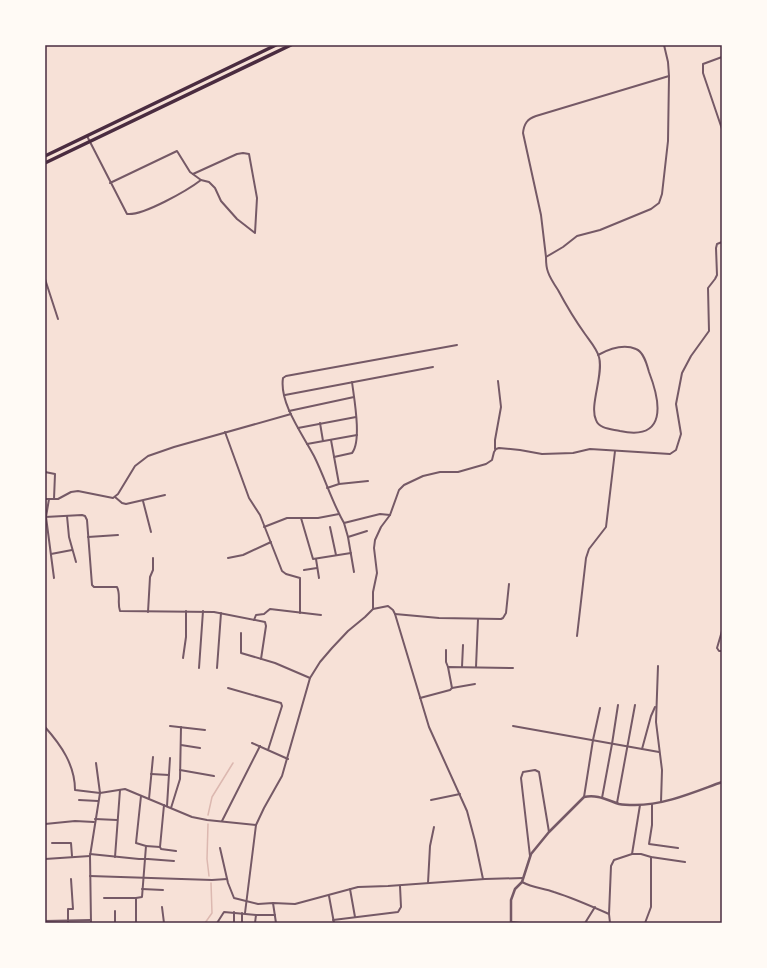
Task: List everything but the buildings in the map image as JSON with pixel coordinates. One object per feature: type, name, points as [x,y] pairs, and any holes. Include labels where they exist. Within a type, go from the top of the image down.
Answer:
[{"type":"main road","points":[[45,156],[276,45]]},
{"type":"main road","points":[[45,163],[291,45]]},
{"type":"main road","points":[[156,103],[159,108]]},
{"type":"street","points":[[546,257],[563,247],[577,236],[600,230],[651,209],[659,203],[662,194],[668,141],[669,76],[668,62],[664,45]]},
{"type":"street","points":[[722,57],[703,64],[703,73],[722,129]]},
{"type":"street","points":[[598,355],[618,348],[632,348],[642,353],[655,386],[657,399],[658,410],[653,426],[637,433],[629,433],[602,426],[596,420],[594,412],[600,369],[598,355],[568,309],[549,274],[541,215],[523,133],[524,127],[527,121],[536,116],[669,76]]},
{"type":"street","points":[[87,136],[127,214],[131,215],[186,191],[201,180]]},
{"type":"street","points":[[110,183],[176,151],[190,172],[192,174],[201,180],[209,182],[215,188],[221,201],[236,219],[255,233],[257,198],[249,154],[237,154],[192,174]]},
{"type":"street","points":[[494,451],[499,448],[516,449],[542,454],[573,453],[590,449],[670,454],[676,450],[681,434],[676,404],[682,373],[691,356],[709,331],[708,288],[716,277],[716,248],[717,244],[722,242]]},
{"type":"street","points":[[45,280],[58,319]]},
{"type":"street","points":[[354,572],[344,523],[314,457],[290,413],[285,395],[283,379],[286,376],[457,345]]},
{"type":"street","points":[[285,395],[433,367]]},
{"type":"street","points":[[373,609],[373,592],[377,573],[374,548],[375,540],[399,490],[404,485],[423,476],[440,472],[458,472],[486,464],[493,458],[501,407],[498,381]]},
{"type":"street","points":[[334,457],[353,452],[357,441],[352,382]]},
{"type":"street","points":[[115,497],[135,466],[148,456],[290,413],[354,397]]},
{"type":"street","points":[[298,428],[356,417]]},
{"type":"street","points":[[320,423],[323,441]]},
{"type":"street","points":[[225,432],[249,498],[258,512],[284,573],[300,578],[300,612]]},
{"type":"street","points":[[307,444],[357,435]]},
{"type":"street","points":[[331,440],[339,484]]},
{"type":"street","points":[[577,636],[586,558],[589,549],[606,527],[615,451]]},
{"type":"street","points":[[45,472],[55,474],[54,499]]},
{"type":"street","points":[[327,488],[339,484],[368,481]]},
{"type":"street","points":[[45,499],[61,498],[75,491],[111,498],[115,497],[122,503],[126,504],[165,496]]},
{"type":"street","points":[[49,499],[45,517],[54,578]]},
{"type":"street","points":[[143,501],[151,532]]},
{"type":"street","points":[[264,527],[285,519],[318,518],[339,514]]},
{"type":"street","points":[[344,523],[383,514],[388,515]]},
{"type":"street","points":[[67,516],[69,537],[76,562]]},
{"type":"street","points":[[45,517],[85,516],[92,585],[94,587],[117,588],[119,592],[118,607],[120,611],[203,611],[265,622],[266,624],[261,659]]},
{"type":"street","points":[[301,518],[311,556],[313,558],[316,559],[351,553]]},
{"type":"street","points":[[330,527],[336,556]]},
{"type":"street","points":[[348,537],[367,531]]},
{"type":"street","points":[[88,537],[118,535]]},
{"type":"street","points":[[228,558],[243,555],[271,542]]},
{"type":"street","points":[[51,554],[72,550]]},
{"type":"street","points":[[148,612],[150,577],[153,570],[153,558]]},
{"type":"street","points":[[316,559],[319,578]]},
{"type":"street","points":[[304,570],[317,568]]},
{"type":"street","points":[[395,614],[496,620],[503,618],[506,613],[509,584]]},
{"type":"street","points":[[245,913],[256,825],[282,776],[310,678],[320,662],[348,631],[373,609],[388,606],[395,614],[420,698],[435,740],[467,811],[483,879]]},
{"type":"street","points":[[254,620],[256,615],[264,614],[270,609],[321,615]]},
{"type":"street","points":[[199,668],[203,611]]},
{"type":"street","points":[[183,658],[186,637],[186,612]]},
{"type":"street","points":[[217,668],[221,613]]},
{"type":"street","points":[[476,667],[478,619]]},
{"type":"street","points":[[722,631],[717,648],[722,651]]},
{"type":"street","points":[[241,633],[241,653],[275,663],[310,678]]},
{"type":"street","points":[[462,667],[463,645]]},
{"type":"street","points":[[446,650],[446,659],[452,688]]},
{"type":"street","points":[[658,666],[656,730],[662,770],[661,802]]},
{"type":"street","points":[[448,667],[513,668]]},
{"type":"street","points":[[420,698],[449,691],[452,688],[475,684]]},
{"type":"street","points":[[228,688],[280,702],[282,705],[268,750]]},
{"type":"street","points":[[602,798],[618,705]]},
{"type":"street","points":[[617,803],[635,705]]},
{"type":"street","points":[[642,749],[651,716],[656,706]]},
{"type":"street","points":[[584,797],[593,740],[600,708]]},
{"type":"street","points":[[170,726],[205,730]]},
{"type":"street","points":[[513,726],[659,752]]},
{"type":"street","points":[[45,727],[58,742],[71,766],[74,790],[100,793],[125,789],[192,817],[256,825]]},
{"type":"street","points":[[172,808],[179,784],[181,727]]},
{"type":"street","points":[[252,743],[288,759]]},
{"type":"street","points":[[181,745],[200,748]]},
{"type":"street","points":[[222,821],[260,746]]},
{"type":"street","points":[[149,799],[153,757]]},
{"type":"street","points":[[160,847],[170,758]]},
{"type":"street","points":[[45,921],[91,922],[90,855],[100,793],[96,763]]},
{"type":"street","points":[[180,770],[214,776]]},
{"type":"street","points":[[530,857],[521,778],[523,772],[535,770],[540,772],[549,832]]},
{"type":"street","points":[[151,774],[169,775]]},
{"type":"street","points":[[522,923],[511,922],[511,900],[515,889],[522,882],[530,857],[549,832],[584,797],[590,796],[602,798],[617,803],[640,805],[652,804],[722,782]]},
{"type":"street","points":[[115,857],[120,790]]},
{"type":"street","points":[[430,800],[460,794]]},
{"type":"street","points":[[141,796],[136,843],[146,846],[160,847],[161,849],[176,850]]},
{"type":"street","points":[[79,800],[98,801]]},
{"type":"street","points":[[652,804],[652,825],[649,844],[678,848]]},
{"type":"street","points":[[632,854],[640,805]]},
{"type":"street","points":[[45,824],[75,821],[117,820]]},
{"type":"street","points":[[428,883],[430,846],[434,827]]},
{"type":"street","points":[[52,843],[71,843],[72,856]]},
{"type":"street","points":[[104,898],[136,898],[142,896],[146,846]]},
{"type":"street","points":[[220,848],[227,879],[234,898],[258,904],[296,904],[358,887],[523,878]]},
{"type":"street","points":[[610,923],[609,914],[612,863],[614,860],[632,854],[641,854],[650,857],[685,862]]},
{"type":"street","points":[[45,859],[90,855],[174,861]]},
{"type":"street","points":[[645,923],[651,907],[650,857]]},
{"type":"street","points":[[90,876],[212,880],[227,879]]},
{"type":"street","points":[[68,922],[68,909],[73,909],[71,879]]},
{"type":"street","points":[[522,882],[533,888],[545,889],[560,894],[609,914]]},
{"type":"street","points":[[329,896],[334,922],[398,912],[401,907],[400,885]]},
{"type":"street","points":[[142,889],[163,890]]},
{"type":"street","points":[[350,889],[355,918]]},
{"type":"street","points":[[136,898],[136,923]]},
{"type":"street","points":[[273,903],[276,923]]},
{"type":"street","points":[[162,907],[164,923]]},
{"type":"street","points":[[584,923],[595,907]]},
{"type":"street","points":[[115,911],[115,923]]},
{"type":"street","points":[[217,923],[224,912],[275,915]]},
{"type":"street","points":[[234,912],[234,923]]},
{"type":"street","points":[[242,913],[242,923]]},
{"type":"street","points":[[255,923],[256,915]]},
{"type":"waterway","points":[[208,815],[212,797],[233,763]]},
{"type":"waterway","points":[[208,824],[207,859],[209,876]]},
{"type":"waterway","points":[[205,923],[212,913],[211,883]]}]
